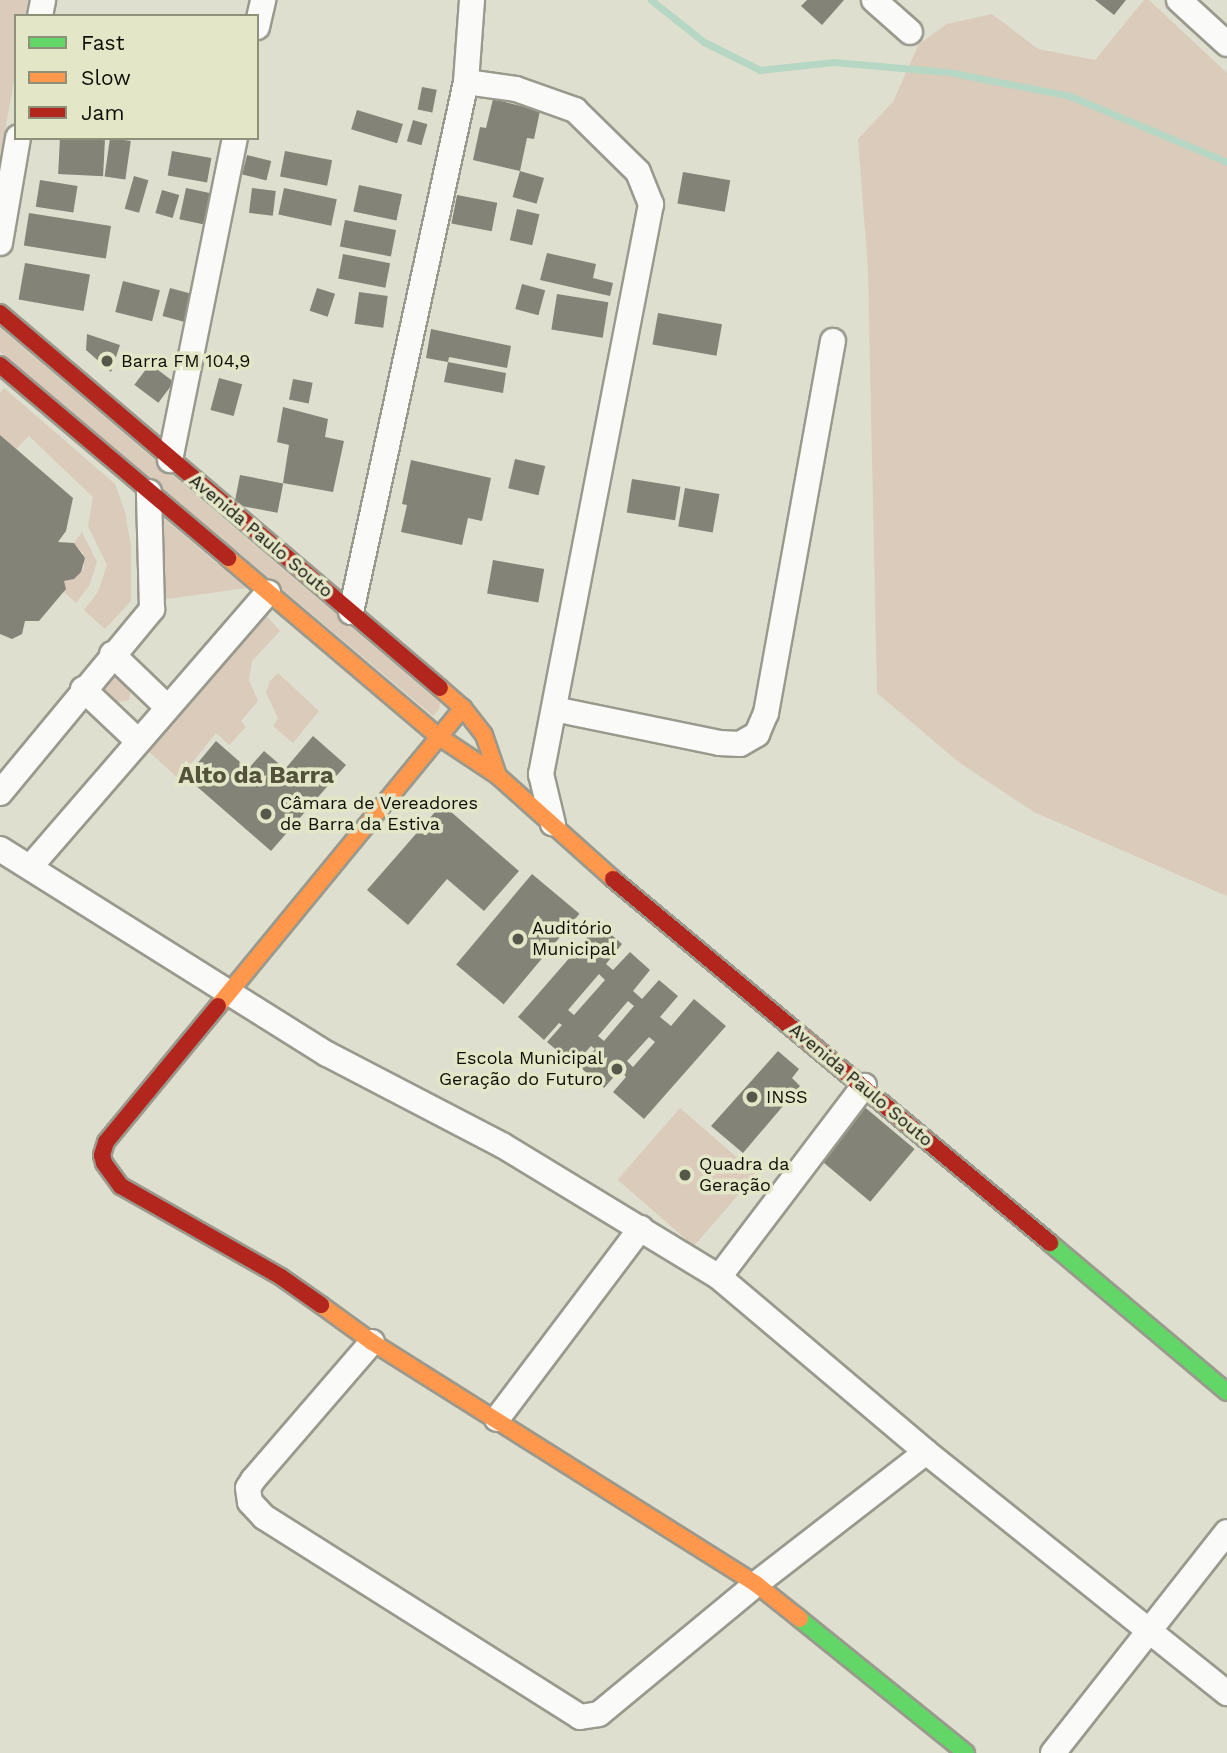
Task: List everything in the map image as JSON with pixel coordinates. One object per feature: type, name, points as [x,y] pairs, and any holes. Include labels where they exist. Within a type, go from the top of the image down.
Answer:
[{"type":"street","points":[[259,18],[263,0]]},
{"type":"street","points":[[351,612],[466,82],[472,0]]},
{"type":"street","points":[[874,0],[910,32]]},
{"type":"street","points":[[1179,0],[1227,44]]},
{"type":"street","points":[[466,82],[516,89],[575,110],[638,172],[651,204],[541,774],[553,824]]},
{"type":"street","points":[[0,243],[18,140]]},
{"type":"street","points":[[170,460],[235,140]]},
{"type":"street","name":"Avenida Paulo Souto","points":[[0,313],[463,708],[484,735],[499,776]]},
{"type":"street","points":[[554,709],[719,743],[740,744],[757,734],[766,713],[832,341]]},
{"type":"street","name":"Avenida Paulo Souto","points":[[0,365],[438,736],[499,776],[643,906],[864,1086],[1227,1392]]},
{"type":"street","points":[[0,793],[83,689],[152,609],[149,492]]},
{"type":"street","points":[[31,866],[268,592]]},
{"type":"street","points":[[113,654],[167,707]]},
{"type":"street","points":[[83,689],[138,741]]},
{"type":"street","points":[[463,708],[106,1142],[102,1155],[104,1163],[121,1186],[281,1277],[372,1342],[756,1584],[967,1753]]},
{"type":"street","points":[[0,849],[327,1054],[502,1145],[719,1277],[926,1452],[1227,1693]]},
{"type":"street","points":[[719,1277],[864,1086]]},
{"type":"street","points":[[497,1419],[641,1228]]},
{"type":"street","points":[[372,1342],[253,1480],[248,1488],[250,1502],[264,1517],[570,1713],[590,1718],[926,1452]]},
{"type":"street","points":[[1053,1753],[1227,1532]]},
{"type":"shaded area","points":[[0,0],[28,0],[25,14],[14,14],[14,81],[0,158]]},
{"type":"shaded area","points":[[1144,0],[1149,0],[1227,73],[1227,896],[1034,812],[960,763],[877,693],[868,269],[858,139],[893,102],[919,44],[947,24],[992,14],[1038,49],[1095,60]]},
{"type":"shaded area","points":[[0,328],[440,703],[439,710],[433,716],[0,352]]},
{"type":"shaded area","points":[[4,388],[115,484],[125,512],[131,546],[131,601],[105,629],[84,610],[98,592],[107,565],[88,526],[93,497],[29,436],[16,449],[0,435],[0,393]]},
{"type":"shaded area","points":[[156,512],[246,588],[160,600]]},
{"type":"shaded area","points":[[82,532],[97,562],[89,586],[76,603],[63,591],[64,581],[74,579],[84,568],[83,553],[74,543]]},
{"type":"shaded area","points":[[263,612],[280,631],[252,661],[249,680],[258,701],[241,721],[246,727],[229,745],[216,733],[179,779],[146,749]]},
{"type":"shaded area","points":[[111,671],[131,689],[129,700],[118,702],[98,686]]},
{"type":"shaded area","points":[[278,673],[319,711],[293,743],[273,726],[278,718],[266,693],[270,681]]},
{"type":"shaded area","name":"Quadra da Geração","points":[[680,1108],[756,1174],[694,1246],[618,1180]]},
{"type":"building","points":[[807,0],[844,0],[822,25],[801,6]]},
{"type":"building","points":[[1095,0],[1126,0],[1114,15]]},
{"type":"building","points":[[422,87],[437,90],[432,112],[418,110]]},
{"type":"building","points":[[493,99],[540,111],[534,139],[527,138],[520,171],[473,160],[480,127],[486,128]]},
{"type":"building","points":[[357,110],[403,124],[397,143],[351,129]]},
{"type":"building","points":[[413,120],[427,124],[421,145],[407,141]]},
{"type":"building","points":[[60,140],[105,140],[103,176],[58,174]]},
{"type":"building","points":[[110,140],[131,141],[125,180],[105,177]]},
{"type":"building","points":[[172,151],[211,158],[207,183],[168,176]]},
{"type":"building","points":[[285,151],[332,160],[327,186],[280,177]]},
{"type":"building","points":[[247,155],[271,161],[266,180],[242,174]]},
{"type":"building","points":[[520,171],[544,178],[537,204],[513,197]]},
{"type":"building","points":[[683,172],[730,180],[725,212],[677,204]]},
{"type":"building","points":[[134,176],[148,180],[139,213],[125,209]]},
{"type":"building","points":[[40,180],[78,186],[73,213],[36,207]]},
{"type":"building","points":[[359,185],[402,194],[396,221],[353,211]]},
{"type":"building","points":[[186,188],[214,194],[208,225],[179,219]]},
{"type":"building","points":[[252,188],[276,191],[273,216],[249,213]]},
{"type":"building","points":[[284,188],[337,199],[331,226],[278,214]]},
{"type":"building","points":[[162,190],[179,195],[173,218],[155,213]]},
{"type":"building","points":[[457,195],[497,203],[492,231],[451,223]]},
{"type":"building","points":[[517,209],[539,214],[532,245],[510,240]]},
{"type":"building","points":[[29,213],[111,226],[106,259],[24,246]]},
{"type":"building","points":[[345,220],[396,230],[391,256],[340,247]]},
{"type":"building","points":[[547,253],[596,264],[593,278],[613,283],[610,296],[540,280]]},
{"type":"building","points":[[343,254],[390,263],[385,288],[338,279]]},
{"type":"building","points":[[25,263],[90,274],[84,311],[19,299]]},
{"type":"building","points":[[123,281],[160,290],[152,321],[115,312]]},
{"type":"building","points":[[522,284],[545,290],[538,315],[515,309]]},
{"type":"building","points":[[170,288],[192,294],[185,322],[162,316]]},
{"type":"building","points":[[317,288],[335,294],[328,317],[310,311]]},
{"type":"building","points":[[359,292],[388,296],[383,328],[355,324]]},
{"type":"building","points":[[557,294],[608,302],[603,338],[551,330]]},
{"type":"building","points":[[658,313],[722,324],[716,356],[652,345]]},
{"type":"building","points":[[431,329],[511,346],[507,368],[449,357],[448,362],[426,358]]},
{"type":"building","name":"Barra FM 104,9","points":[[87,334],[120,345],[111,372],[86,350]]},
{"type":"building","points":[[448,362],[506,373],[503,393],[444,382]]},
{"type":"building","points":[[150,364],[174,382],[158,403],[134,385]]},
{"type":"building","points":[[219,378],[242,384],[234,416],[210,410]]},
{"type":"building","points":[[293,379],[313,383],[309,403],[289,400]]},
{"type":"building","points":[[283,407],[328,419],[325,437],[344,441],[333,492],[283,483],[289,445],[277,442]]},
{"type":"building","points":[[0,435],[73,498],[66,531],[58,542],[74,543],[85,558],[81,572],[74,579],[64,581],[66,589],[39,621],[25,621],[22,634],[12,639],[0,634]]},
{"type":"building","points":[[515,459],[545,466],[538,495],[508,488]]},
{"type":"building","points":[[411,460],[491,478],[482,521],[468,518],[462,545],[401,532],[407,505],[402,504]]},
{"type":"building","points":[[240,475],[283,483],[277,513],[234,504]]},
{"type":"building","points":[[632,479],[680,487],[675,520],[627,513]]},
{"type":"building","points":[[685,488],[719,494],[713,532],[678,526]]},
{"type":"building","points":[[493,560],[544,569],[538,603],[487,593]]},
{"type":"building","name":"Câmara de Vereadores de Barra da Estiva","points":[[313,736],[346,765],[271,851],[186,777],[216,741],[248,769],[264,751],[285,769]]},
{"type":"building","points":[[442,804],[519,871],[484,911],[447,879],[408,925],[367,890]]},
{"type":"building","name":"Auditório Municipal","points":[[532,874],[579,914],[504,1004],[456,964]]},
{"type":"building","points":[[599,924],[622,944],[606,964],[613,970],[630,952],[650,970],[633,991],[642,999],[659,980],[678,996],[660,1017],[671,1026],[694,999],[726,1026],[644,1119],[613,1092],[626,1077],[620,1070],[604,1088],[580,1067],[595,1049],[591,1046],[574,1065],[547,1042],[562,1025],[559,1023],[544,1040],[518,1017]],"holes":[[[599,974],[605,980],[574,1015],[568,1010]],[[628,1001],[634,1006],[604,1041],[598,1036]],[[649,1037],[655,1042],[633,1067],[627,1061]]]},
{"type":"building","points":[[778,1051],[799,1069],[792,1078],[800,1086],[743,1153],[711,1126]]},
{"type":"building","points":[[861,1104],[915,1149],[870,1202],[817,1157]]},
{"type":"waterway","points":[[651,0],[704,42],[760,70],[834,62],[948,72],[1070,96],[1227,162]]},
{"type":"traffic: fast","points":[[1050,1243],[1227,1392]]},
{"type":"traffic: fast","points":[[800,1619],[966,1753]]},
{"type":"traffic: slow","points":[[228,558],[438,736],[498,776],[613,879]]},
{"type":"traffic: slow","points":[[440,688],[463,708],[484,735],[498,776]]},
{"type":"traffic: slow","points":[[218,1006],[463,708]]},
{"type":"traffic: slow","points":[[321,1305],[372,1342],[756,1584],[800,1619]]},
{"type":"traffic: jam","points":[[0,313],[440,688]]},
{"type":"traffic: jam","points":[[0,365],[228,558]]},
{"type":"traffic: jam","points":[[613,879],[1050,1243]]},
{"type":"traffic: jam","points":[[218,1006],[106,1142],[102,1155],[104,1163],[121,1186],[281,1277],[321,1305]]},
{"type":"place","name":"Barra FM 104,9","points":[[107,361]]},
{"type":"place","name":"Câmara de Vereadores de Barra da Estiva","points":[[266,814]]},
{"type":"place","name":"Auditório Municipal","points":[[518,939]]},
{"type":"place","name":"Escola Municipal Geração do Futuro","points":[[617,1069]]},
{"type":"place","name":"INSS","points":[[752,1097]]},
{"type":"place","name":"Quadra da Geração","points":[[685,1175]]},
{"type":"district","name":"Alto da Barra","points":[[256,776]]}]
